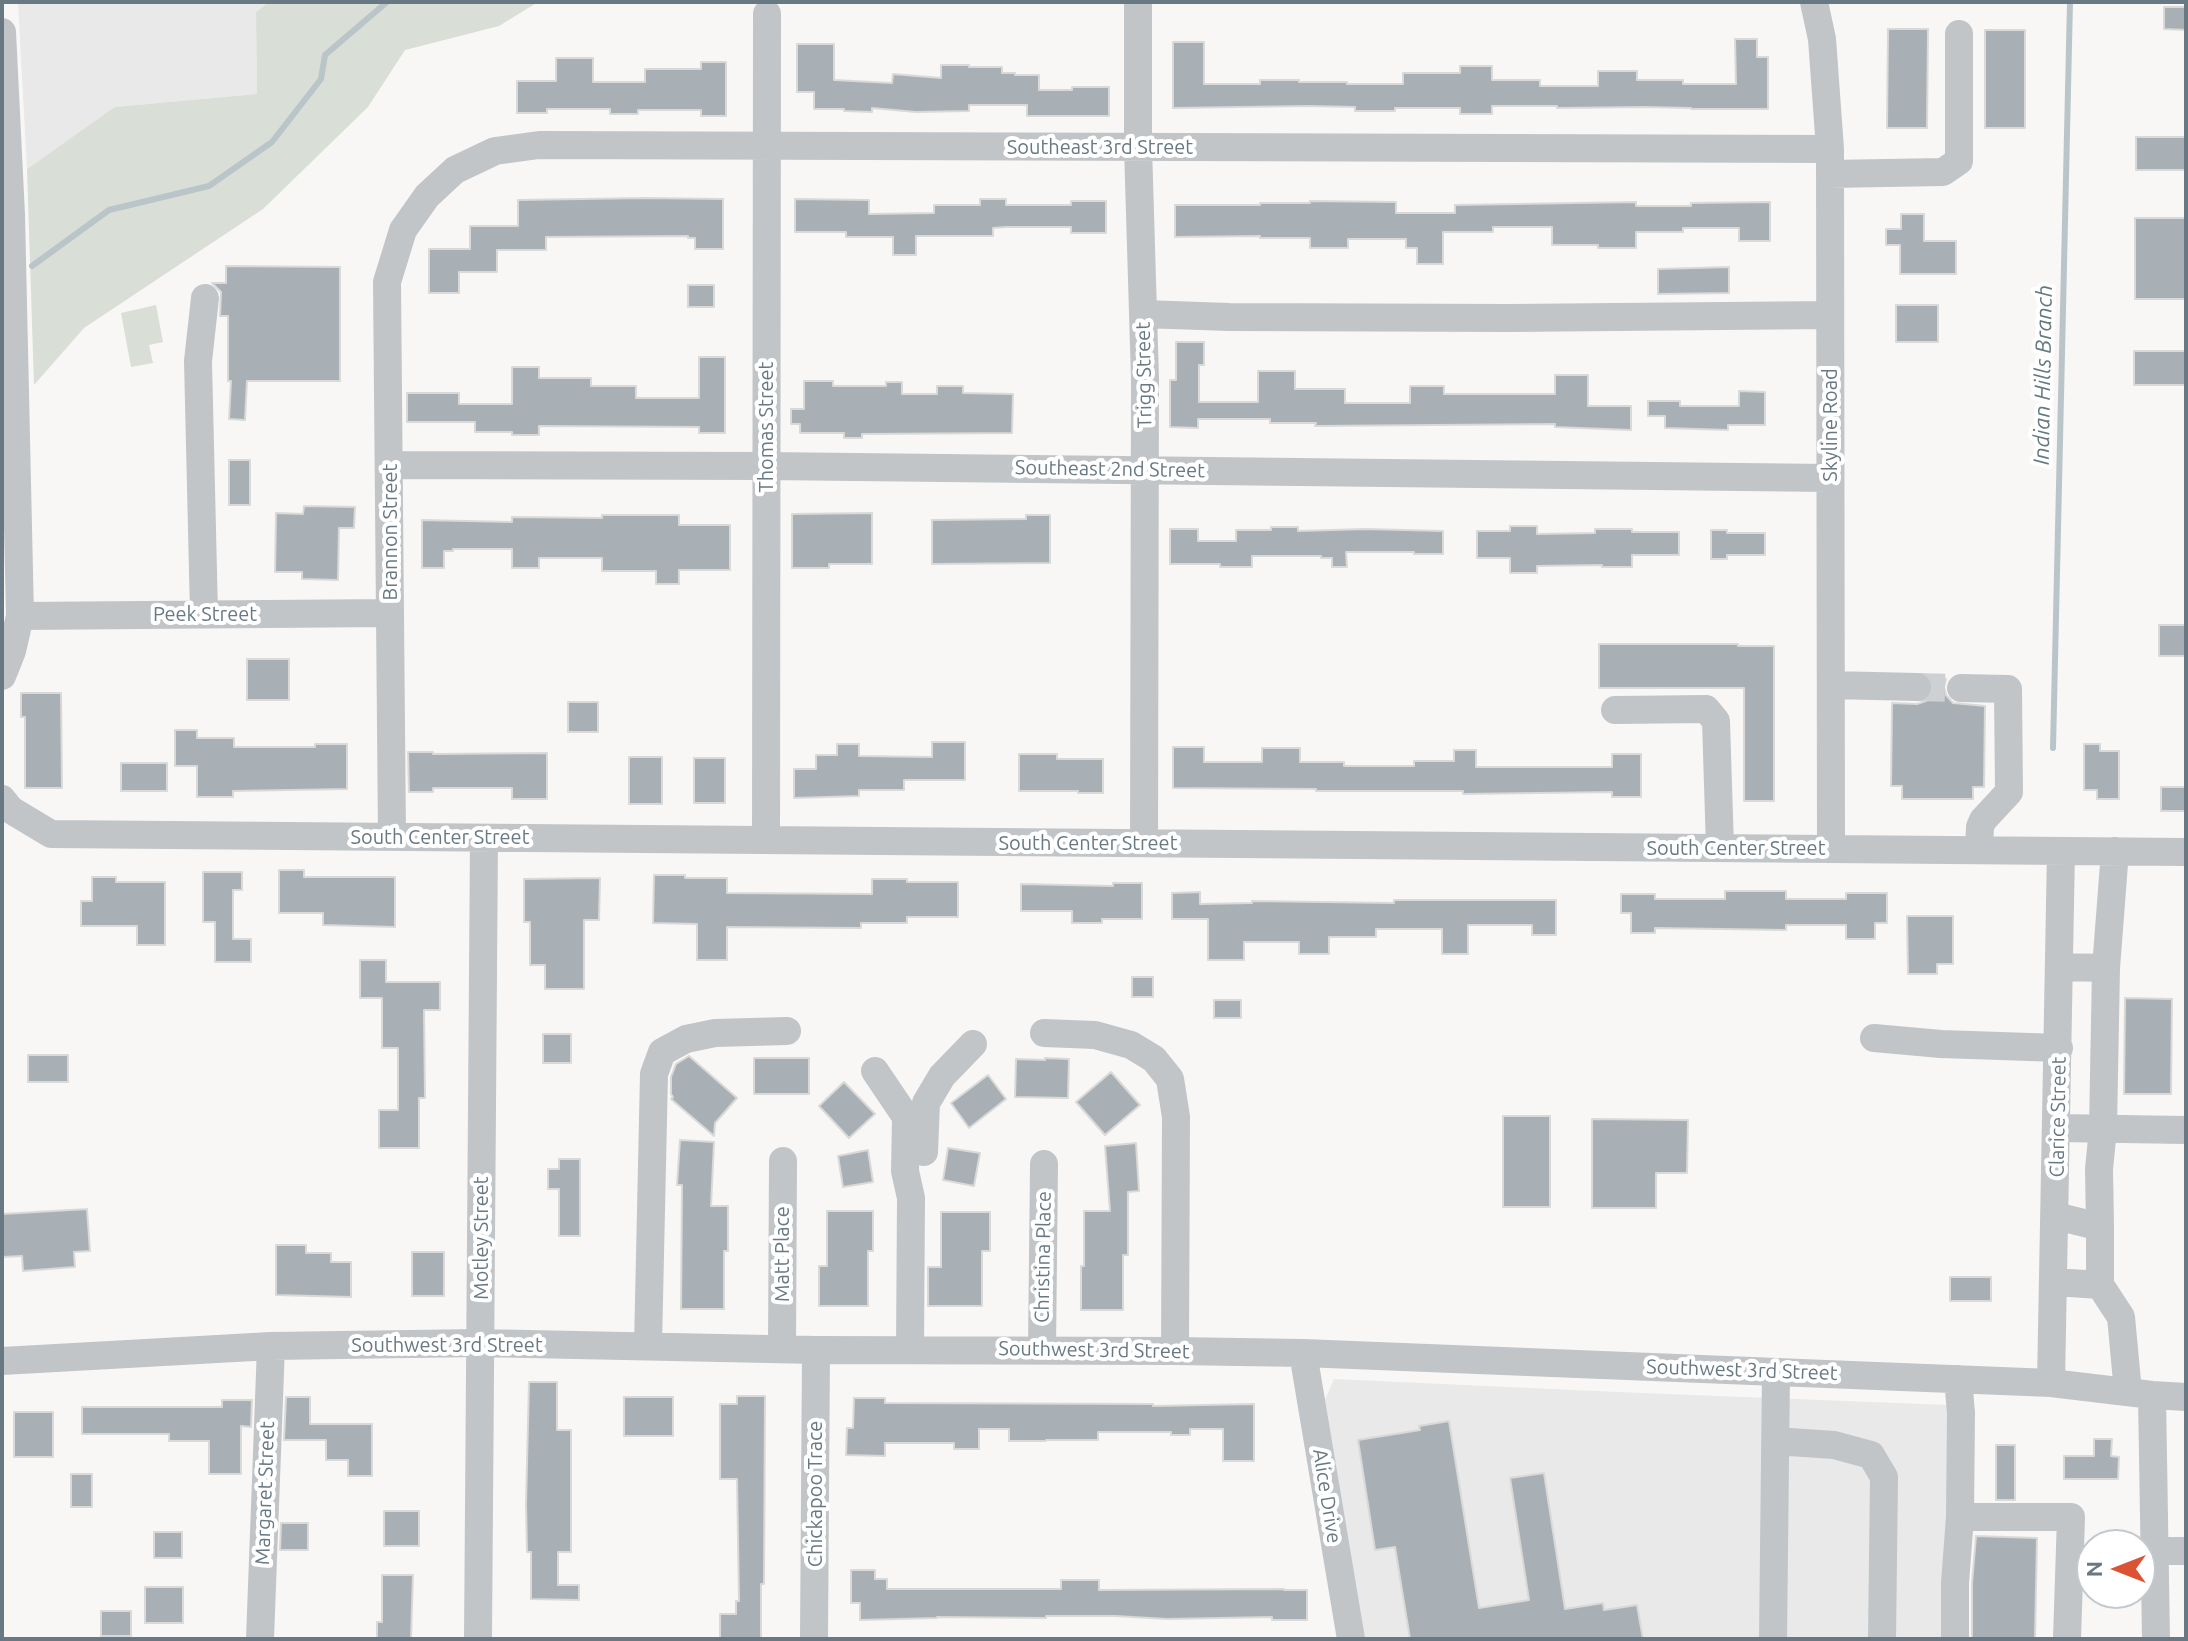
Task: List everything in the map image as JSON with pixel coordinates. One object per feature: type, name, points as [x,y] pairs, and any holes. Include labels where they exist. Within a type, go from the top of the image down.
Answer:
[{"type":"street","name":"Trigg Street","points":[[1138,2],[1145,470],[1144,843]]},
{"type":"street","name":"Skyline Road","points":[[1814,2],[1822,39],[1830,161],[1831,849]]},
{"type":"street","name":"Thomas Street","points":[[766,840],[767,14]]},
{"type":"street","points":[[2,32],[20,616],[2,676]]},
{"type":"street","name":"Southeast 3rd Street","points":[[403,230],[427,196],[455,170],[495,151],[539,145],[1138,147],[1830,161],[1943,172],[1959,161],[1959,34]]},
{"type":"street","name":"Brannon Street","points":[[392,837],[387,282],[403,230]]},
{"type":"street","points":[[204,614],[198,361],[205,298]]},
{"type":"street","points":[[1143,314],[1510,318],[1830,315]]},
{"type":"street","name":"Southeast 2nd Street","points":[[389,465],[766,466],[1830,478]]},
{"type":"street","name":"Peek Street","points":[[20,616],[390,613]]},
{"type":"street","points":[[1831,685],[1917,687]]},
{"type":"street","points":[[1961,688],[2008,689],[2009,792],[1983,820],[1979,850]]},
{"type":"street","points":[[1615,710],[1706,709],[1716,721],[1720,848]]},
{"type":"street","name":"South Center Street","points":[[2,799],[11,810],[51,834],[2186,852]]},
{"type":"street","name":"Motley Street","points":[[478,1639],[484,838]]},
{"type":"street","name":"Clarice Street","points":[[2051,1383],[2061,851]]},
{"type":"street","points":[[2115,851],[2106,968],[2103,1129],[2099,1169],[2100,1285],[2121,1317],[2140,1394],[2148,1529]]},
{"type":"street","points":[[2060,967],[2106,968]]},
{"type":"street","points":[[648,1346],[654,1074],[662,1052],[686,1039],[715,1033],[787,1031]]},
{"type":"street","points":[[1044,1033],[1095,1035],[1131,1045],[1154,1059],[1170,1079],[1176,1117],[1175,1351]]},
{"type":"street","points":[[1874,1038],[2059,1048]]},
{"type":"street","points":[[911,1198],[923,1174],[926,1103],[942,1076],[973,1044]]},
{"type":"street","points":[[875,1071],[906,1117],[905,1171],[911,1198],[910,1349]]},
{"type":"street","points":[[2058,1128],[2186,1130]]},
{"type":"street","name":"Matt Place","points":[[782,1348],[783,1161]]},
{"type":"street","name":"Christina Place","points":[[1042,1349],[1044,1164]]},
{"type":"street","points":[[2056,1216],[2100,1227]]},
{"type":"street","points":[[2054,1282],[2100,1285]]},
{"type":"street","name":"Southwest 3rd Street","points":[[2,1361],[271,1346],[480,1343],[816,1350],[1303,1353],[2051,1383],[2186,1397]]},
{"type":"street","name":"Margaret Street","points":[[260,1639],[271,1346]]},
{"type":"street","name":"Chickapoo Trace","points":[[814,1639],[816,1350]]},
{"type":"street","name":"Alice Drive","points":[[1303,1353],[1351,1639]]},
{"type":"street","points":[[1773,1639],[1776,1372]]},
{"type":"street","points":[[1955,1639],[1960,1517],[1961,1413],[1958,1379]]},
{"type":"street","points":[[1775,1441],[1834,1445],[1871,1455],[1884,1477],[1882,1639]]},
{"type":"street","points":[[1960,1517],[2071,1517],[2076,1536]]},
{"type":"street","points":[[2156,1554],[2186,1551]]},
{"type":"street","points":[[2067,1639],[2076,1585]]},
{"type":"street","points":[[2154,1609],[2156,1639]]},
{"type":"shaded area","points":[[18,2],[269,2],[256,12],[257,94],[116,107],[27,169]]},
{"type":"shaded area","points":[[269,2],[538,2],[499,26],[405,50],[368,107],[263,209],[84,328],[34,385],[27,169],[115,107],[257,94],[256,12]]},
{"type":"shaded area","points":[[156,305],[163,342],[149,345],[153,363],[131,367],[121,313]]},
{"type":"shaded area","points":[[1334,1379],[1948,1405],[1954,1639],[1364,1639],[1325,1400]]},
{"type":"building","points":[[2164,7],[2186,7],[2186,30],[2164,29]]},
{"type":"building","points":[[1888,29],[1928,29],[1927,128],[1887,128]]},
{"type":"building","points":[[1985,30],[2025,30],[2025,128],[1985,128]]},
{"type":"building","points":[[1735,39],[1757,39],[1757,57],[1768,57],[1768,109],[1492,106],[1492,114],[1460,114],[1460,108],[1355,111],[1355,107],[1308,106],[1173,108],[1173,42],[1204,42],[1204,84],[1299,80],[1403,84],[1403,73],[1460,73],[1460,66],[1492,66],[1492,80],[1540,80],[1540,86],[1598,86],[1598,71],[1637,71],[1637,80],[1736,84]]},
{"type":"building","points":[[797,44],[834,44],[834,80],[892,83],[893,74],[941,78],[941,65],[969,65],[1002,67],[1002,73],[1015,75],[1039,75],[1039,90],[1109,87],[1109,116],[1027,116],[1027,105],[969,105],[969,111],[916,112],[872,108],[872,112],[814,109],[814,92],[797,92]]},
{"type":"building","points":[[556,58],[593,58],[593,82],[645,82],[645,69],[701,69],[701,62],[726,62],[726,116],[701,116],[701,110],[638,110],[638,114],[610,114],[610,109],[547,109],[547,113],[517,113],[517,81],[556,81]]},
{"type":"building","points":[[2136,137],[2186,137],[2186,170],[2136,170]]},
{"type":"building","points":[[723,199],[723,249],[695,249],[695,238],[688,236],[546,237],[546,250],[497,250],[497,272],[459,272],[459,293],[429,293],[429,249],[470,249],[470,226],[518,226],[518,200]]},
{"type":"building","points":[[795,199],[869,200],[869,214],[934,213],[934,205],[980,205],[980,199],[1006,199],[1006,205],[1071,205],[1071,201],[1106,201],[1106,233],[1071,233],[1071,227],[993,228],[993,236],[916,236],[916,255],[893,255],[893,237],[846,237],[846,232],[795,232]]},
{"type":"building","points":[[1310,201],[1396,202],[1396,213],[1455,213],[1455,205],[1636,202],[1636,206],[1691,206],[1691,203],[1770,202],[1770,241],[1739,241],[1739,228],[1683,228],[1683,232],[1636,232],[1636,248],[1598,248],[1598,245],[1552,245],[1552,227],[1493,227],[1493,232],[1443,232],[1443,264],[1417,264],[1417,248],[1406,248],[1406,239],[1348,239],[1348,248],[1310,248],[1310,238],[1175,237],[1175,205],[1260,205]]},
{"type":"building","points":[[1901,214],[1924,214],[1924,241],[1956,241],[1956,274],[1900,274],[1900,245],[1886,245],[1886,229],[1901,229]]},
{"type":"building","points":[[2135,218],[2186,218],[2186,299],[2135,299]]},
{"type":"building","points":[[226,266],[340,267],[340,381],[247,381],[245,420],[229,419],[228,316],[220,316],[221,292],[212,283],[226,283]]},
{"type":"building","points":[[1729,267],[1729,293],[1658,294],[1658,269]]},
{"type":"building","points":[[688,285],[714,285],[714,307],[688,307]]},
{"type":"building","points":[[1896,305],[1938,305],[1938,342],[1896,342]]},
{"type":"building","points":[[1176,342],[1204,342],[1204,365],[1199,365],[1199,402],[1258,402],[1258,371],[1295,371],[1295,389],[1345,389],[1345,403],[1410,403],[1410,386],[1444,386],[1444,394],[1555,394],[1555,375],[1588,375],[1588,406],[1631,406],[1631,430],[1555,427],[1555,424],[1315,426],[1316,423],[1270,423],[1270,419],[1198,419],[1198,428],[1170,427],[1170,380],[1176,380]]},
{"type":"building","points":[[2134,351],[2186,351],[2186,385],[2134,385]]},
{"type":"building","points":[[699,357],[725,357],[725,433],[699,433],[699,427],[539,426],[539,435],[512,435],[512,432],[475,432],[475,422],[407,422],[407,393],[459,393],[459,404],[512,404],[512,367],[539,367],[539,378],[591,378],[591,386],[636,386],[636,398],[699,398]]},
{"type":"building","points":[[804,381],[833,381],[833,386],[886,386],[886,382],[902,382],[902,394],[937,394],[937,386],[963,386],[963,393],[1013,394],[1012,433],[862,434],[862,438],[844,438],[844,433],[800,433],[800,424],[791,424],[791,409],[804,409]]},
{"type":"building","points":[[1739,391],[1765,392],[1765,425],[1728,425],[1728,430],[1665,428],[1665,416],[1648,416],[1648,401],[1680,401],[1680,406],[1739,406]]},
{"type":"building","points":[[229,460],[250,460],[250,505],[229,505]]},
{"type":"building","points":[[304,506],[355,507],[354,528],[339,528],[338,580],[302,579],[302,572],[275,572],[276,513],[303,514]]},
{"type":"building","points":[[872,513],[872,564],[792,568],[792,514]]},
{"type":"building","points":[[602,515],[679,515],[679,525],[730,525],[730,570],[679,570],[679,584],[656,584],[656,571],[602,571],[602,558],[539,558],[539,568],[512,568],[512,549],[453,549],[444,551],[444,568],[422,568],[422,520],[512,522],[512,517],[602,518]]},
{"type":"building","points":[[1026,515],[1050,515],[1050,563],[932,564],[932,520],[1026,519]]},
{"type":"building","points":[[1510,526],[1537,526],[1537,534],[1595,533],[1595,529],[1679,532],[1679,555],[1632,555],[1632,567],[1537,566],[1537,573],[1510,573],[1510,558],[1477,558],[1477,531],[1510,531]]},
{"type":"building","points":[[1271,527],[1298,527],[1298,531],[1443,531],[1443,554],[1346,552],[1347,567],[1332,567],[1332,558],[1321,556],[1252,556],[1252,567],[1170,564],[1170,529],[1198,529],[1198,541],[1236,541],[1236,530],[1271,530]]},
{"type":"building","points":[[1711,530],[1765,533],[1765,555],[1727,555],[1727,559],[1711,559]]},
{"type":"building","points":[[2159,625],[2186,625],[2186,656],[2159,656]]},
{"type":"building","points":[[1599,644],[1774,646],[1774,801],[1744,801],[1744,688],[1599,688]]},
{"type":"building","points":[[247,659],[289,659],[289,700],[247,700]]},
{"type":"building","points":[[1932,679],[1946,679],[1946,695],[1953,703],[1985,706],[1984,787],[1973,787],[1973,799],[1902,799],[1902,786],[1891,786],[1892,703],[1917,704],[1926,701],[1934,688]]},
{"type":"building","points":[[21,693],[61,693],[62,788],[25,788],[25,717],[21,717]]},
{"type":"building","points":[[568,702],[598,702],[598,732],[568,732]]},
{"type":"building","points":[[175,730],[197,730],[197,738],[234,738],[234,747],[347,744],[347,789],[233,791],[233,797],[197,797],[197,766],[175,766]]},
{"type":"building","points":[[932,742],[965,742],[965,780],[904,780],[904,790],[859,790],[859,796],[794,798],[794,769],[816,769],[816,755],[837,755],[837,744],[859,744],[859,756],[932,757]]},
{"type":"building","points":[[2084,744],[2100,744],[2100,751],[2119,751],[2119,799],[2097,799],[2097,790],[2084,790]]},
{"type":"building","points":[[1173,747],[1204,747],[1204,762],[1262,762],[1262,748],[1300,748],[1300,762],[1344,762],[1344,766],[1414,766],[1414,761],[1454,761],[1454,750],[1476,750],[1476,767],[1612,767],[1612,754],[1641,754],[1641,797],[1612,797],[1612,792],[1463,794],[1463,791],[1173,788]]},
{"type":"building","points":[[408,752],[547,753],[547,799],[512,799],[512,788],[433,788],[433,792],[409,792]]},
{"type":"building","points":[[1019,754],[1057,754],[1057,759],[1103,759],[1103,793],[1019,791]]},
{"type":"building","points":[[629,757],[662,757],[662,804],[629,804]]},
{"type":"building","points":[[694,758],[725,758],[725,803],[694,803]]},
{"type":"building","points":[[121,763],[167,763],[167,791],[121,791]]},
{"type":"building","points":[[2161,787],[2186,787],[2186,811],[2161,811]]},
{"type":"building","points":[[279,870],[304,870],[304,877],[395,877],[395,927],[323,925],[323,913],[279,913]]},
{"type":"building","points":[[203,872],[242,872],[242,890],[233,890],[233,939],[251,939],[251,962],[215,962],[215,922],[203,922]]},
{"type":"building","points":[[654,875],[727,878],[727,893],[872,894],[872,879],[958,882],[958,917],[907,917],[907,923],[861,923],[861,928],[727,927],[727,960],[697,960],[697,924],[653,923]]},
{"type":"building","points":[[92,877],[116,877],[116,882],[165,882],[165,945],[137,945],[137,926],[81,926],[81,901],[92,901]]},
{"type":"building","points":[[600,878],[599,920],[584,920],[584,989],[545,989],[545,965],[530,965],[530,922],[524,922],[524,879]]},
{"type":"building","points":[[1113,883],[1142,883],[1142,919],[1072,923],[1072,911],[1021,911],[1021,884],[1113,886]]},
{"type":"building","points":[[1725,891],[1786,891],[1786,899],[1846,899],[1846,893],[1887,893],[1887,923],[1875,923],[1875,939],[1846,939],[1846,925],[1786,925],[1786,930],[1655,928],[1655,933],[1631,933],[1631,913],[1621,913],[1621,894],[1655,894],[1655,899],[1725,899]]},
{"type":"building","points":[[1200,892],[1200,904],[1252,901],[1394,903],[1394,900],[1556,900],[1556,935],[1532,935],[1532,925],[1468,925],[1468,954],[1442,954],[1442,929],[1376,929],[1376,937],[1329,937],[1329,954],[1299,954],[1299,942],[1244,942],[1244,960],[1208,960],[1208,919],[1172,919],[1172,893]]},
{"type":"building","points":[[1907,916],[1953,916],[1953,964],[1937,964],[1937,974],[1908,974]]},
{"type":"building","points":[[360,960],[386,960],[386,982],[440,982],[440,1010],[424,1010],[425,1098],[419,1098],[419,1148],[379,1148],[379,1110],[398,1110],[398,1048],[382,1048],[382,998],[360,998]]},
{"type":"building","points":[[1132,977],[1153,977],[1153,997],[1132,997]]},
{"type":"building","points":[[2125,998],[2172,999],[2171,1094],[2124,1094]]},
{"type":"building","points":[[1214,1000],[1241,1000],[1241,1018],[1214,1018]]},
{"type":"building","points":[[543,1034],[571,1034],[571,1063],[543,1063]]},
{"type":"building","points":[[28,1055],[68,1055],[68,1082],[28,1082]]},
{"type":"building","points":[[689,1056],[737,1098],[715,1123],[714,1136],[671,1099],[671,1077],[676,1064]]},
{"type":"building","points":[[754,1058],[809,1058],[809,1094],[754,1094]]},
{"type":"building","points":[[1016,1059],[1069,1059],[1068,1098],[1015,1097]]},
{"type":"building","points":[[1111,1072],[1140,1105],[1105,1135],[1076,1102]]},
{"type":"building","points":[[988,1075],[1006,1099],[969,1128],[951,1103]]},
{"type":"building","points":[[844,1082],[875,1114],[849,1138],[819,1106]]},
{"type":"building","points":[[1503,1116],[1550,1116],[1550,1207],[1503,1207]]},
{"type":"building","points":[[1592,1119],[1688,1120],[1687,1173],[1656,1173],[1656,1208],[1592,1208]]},
{"type":"building","points":[[680,1140],[714,1142],[711,1206],[728,1206],[724,1309],[681,1309],[682,1185],[677,1185]]},
{"type":"building","points":[[1136,1143],[1139,1191],[1128,1192],[1128,1255],[1123,1255],[1123,1310],[1081,1310],[1084,1211],[1110,1211],[1105,1146]]},
{"type":"building","points":[[948,1148],[980,1153],[974,1186],[943,1180]]},
{"type":"building","points":[[868,1150],[873,1182],[843,1187],[838,1156]]},
{"type":"building","points":[[559,1159],[580,1159],[580,1236],[559,1236],[559,1189],[548,1189],[548,1169],[559,1169]]},
{"type":"building","points":[[87,1209],[90,1251],[74,1252],[75,1267],[23,1271],[22,1256],[2,1257],[2,1214]]},
{"type":"building","points":[[827,1211],[873,1211],[873,1251],[868,1251],[868,1306],[819,1306],[819,1266],[827,1266]]},
{"type":"building","points":[[941,1212],[990,1212],[990,1251],[982,1251],[982,1306],[928,1306],[928,1267],[941,1267]]},
{"type":"building","points":[[276,1245],[306,1245],[306,1253],[331,1253],[331,1262],[351,1262],[351,1297],[276,1295]]},
{"type":"building","points":[[412,1252],[444,1252],[444,1296],[412,1296]]},
{"type":"building","points":[[1950,1277],[1991,1277],[1991,1301],[1950,1301]]},
{"type":"building","points":[[529,1382],[557,1382],[557,1430],[571,1430],[571,1552],[558,1552],[558,1585],[579,1585],[579,1600],[531,1599],[531,1552],[527,1552],[526,1504]]},
{"type":"building","points":[[737,1396],[765,1396],[761,1638],[720,1638],[720,1614],[736,1614],[736,1601],[739,1601],[737,1479],[720,1479],[720,1404],[737,1404]]},
{"type":"building","points":[[286,1397],[310,1397],[310,1424],[372,1424],[372,1476],[348,1476],[348,1460],[326,1460],[326,1440],[284,1440]]},
{"type":"building","points":[[624,1397],[673,1397],[673,1436],[624,1436]]},
{"type":"building","points":[[854,1398],[885,1398],[885,1403],[1254,1404],[1254,1461],[1223,1461],[1223,1429],[1190,1429],[1190,1435],[1098,1432],[1098,1440],[1009,1441],[1009,1429],[979,1429],[979,1449],[954,1449],[954,1443],[885,1443],[885,1456],[846,1455],[847,1428],[853,1428]]},
{"type":"building","points":[[222,1400],[252,1400],[251,1427],[241,1426],[241,1474],[209,1474],[209,1441],[169,1441],[169,1434],[82,1434],[82,1407],[222,1407]]},
{"type":"building","points":[[14,1412],[53,1412],[53,1457],[14,1457]]},
{"type":"building","points":[[1449,1421],[1479,1608],[1529,1600],[1510,1478],[1544,1473],[1565,1609],[1603,1603],[1604,1610],[1637,1605],[1643,1639],[1410,1639],[1395,1547],[1375,1550],[1358,1440],[1420,1430],[1419,1426]]},
{"type":"building","points":[[2094,1439],[2112,1439],[2111,1456],[2119,1457],[2118,1479],[2064,1479],[2064,1456],[2094,1456]]},
{"type":"building","points":[[1996,1445],[2015,1445],[2015,1500],[1996,1500]]},
{"type":"building","points":[[71,1474],[92,1474],[92,1507],[71,1507]]},
{"type":"building","points":[[384,1511],[419,1511],[419,1546],[384,1546]]},
{"type":"building","points":[[281,1523],[308,1523],[308,1550],[280,1550]]},
{"type":"building","points":[[154,1532],[182,1532],[182,1558],[154,1558]]},
{"type":"building","points":[[1976,1536],[2037,1538],[2035,1639],[1972,1639]]},
{"type":"building","points":[[851,1570],[875,1570],[875,1579],[887,1579],[887,1589],[1061,1589],[1061,1580],[1099,1580],[1099,1590],[1307,1590],[1307,1620],[1272,1620],[1272,1617],[1167,1619],[1046,1616],[860,1620],[860,1603],[851,1603]]},
{"type":"building","points":[[382,1575],[413,1575],[411,1639],[377,1639],[377,1622],[382,1622]]},
{"type":"building","points":[[145,1587],[183,1587],[183,1623],[145,1623]]},
{"type":"building","points":[[101,1611],[131,1611],[131,1636],[101,1636]]},
{"type":"waterway","points":[[32,266],[109,210],[209,186],[272,142],[321,79],[325,55],[387,2]]},
{"type":"waterway","name":"Indian Hills Branch","points":[[2053,748],[2070,2]]},
{"type":"tunnel","points":[[1917,687],[1961,688]]}]
